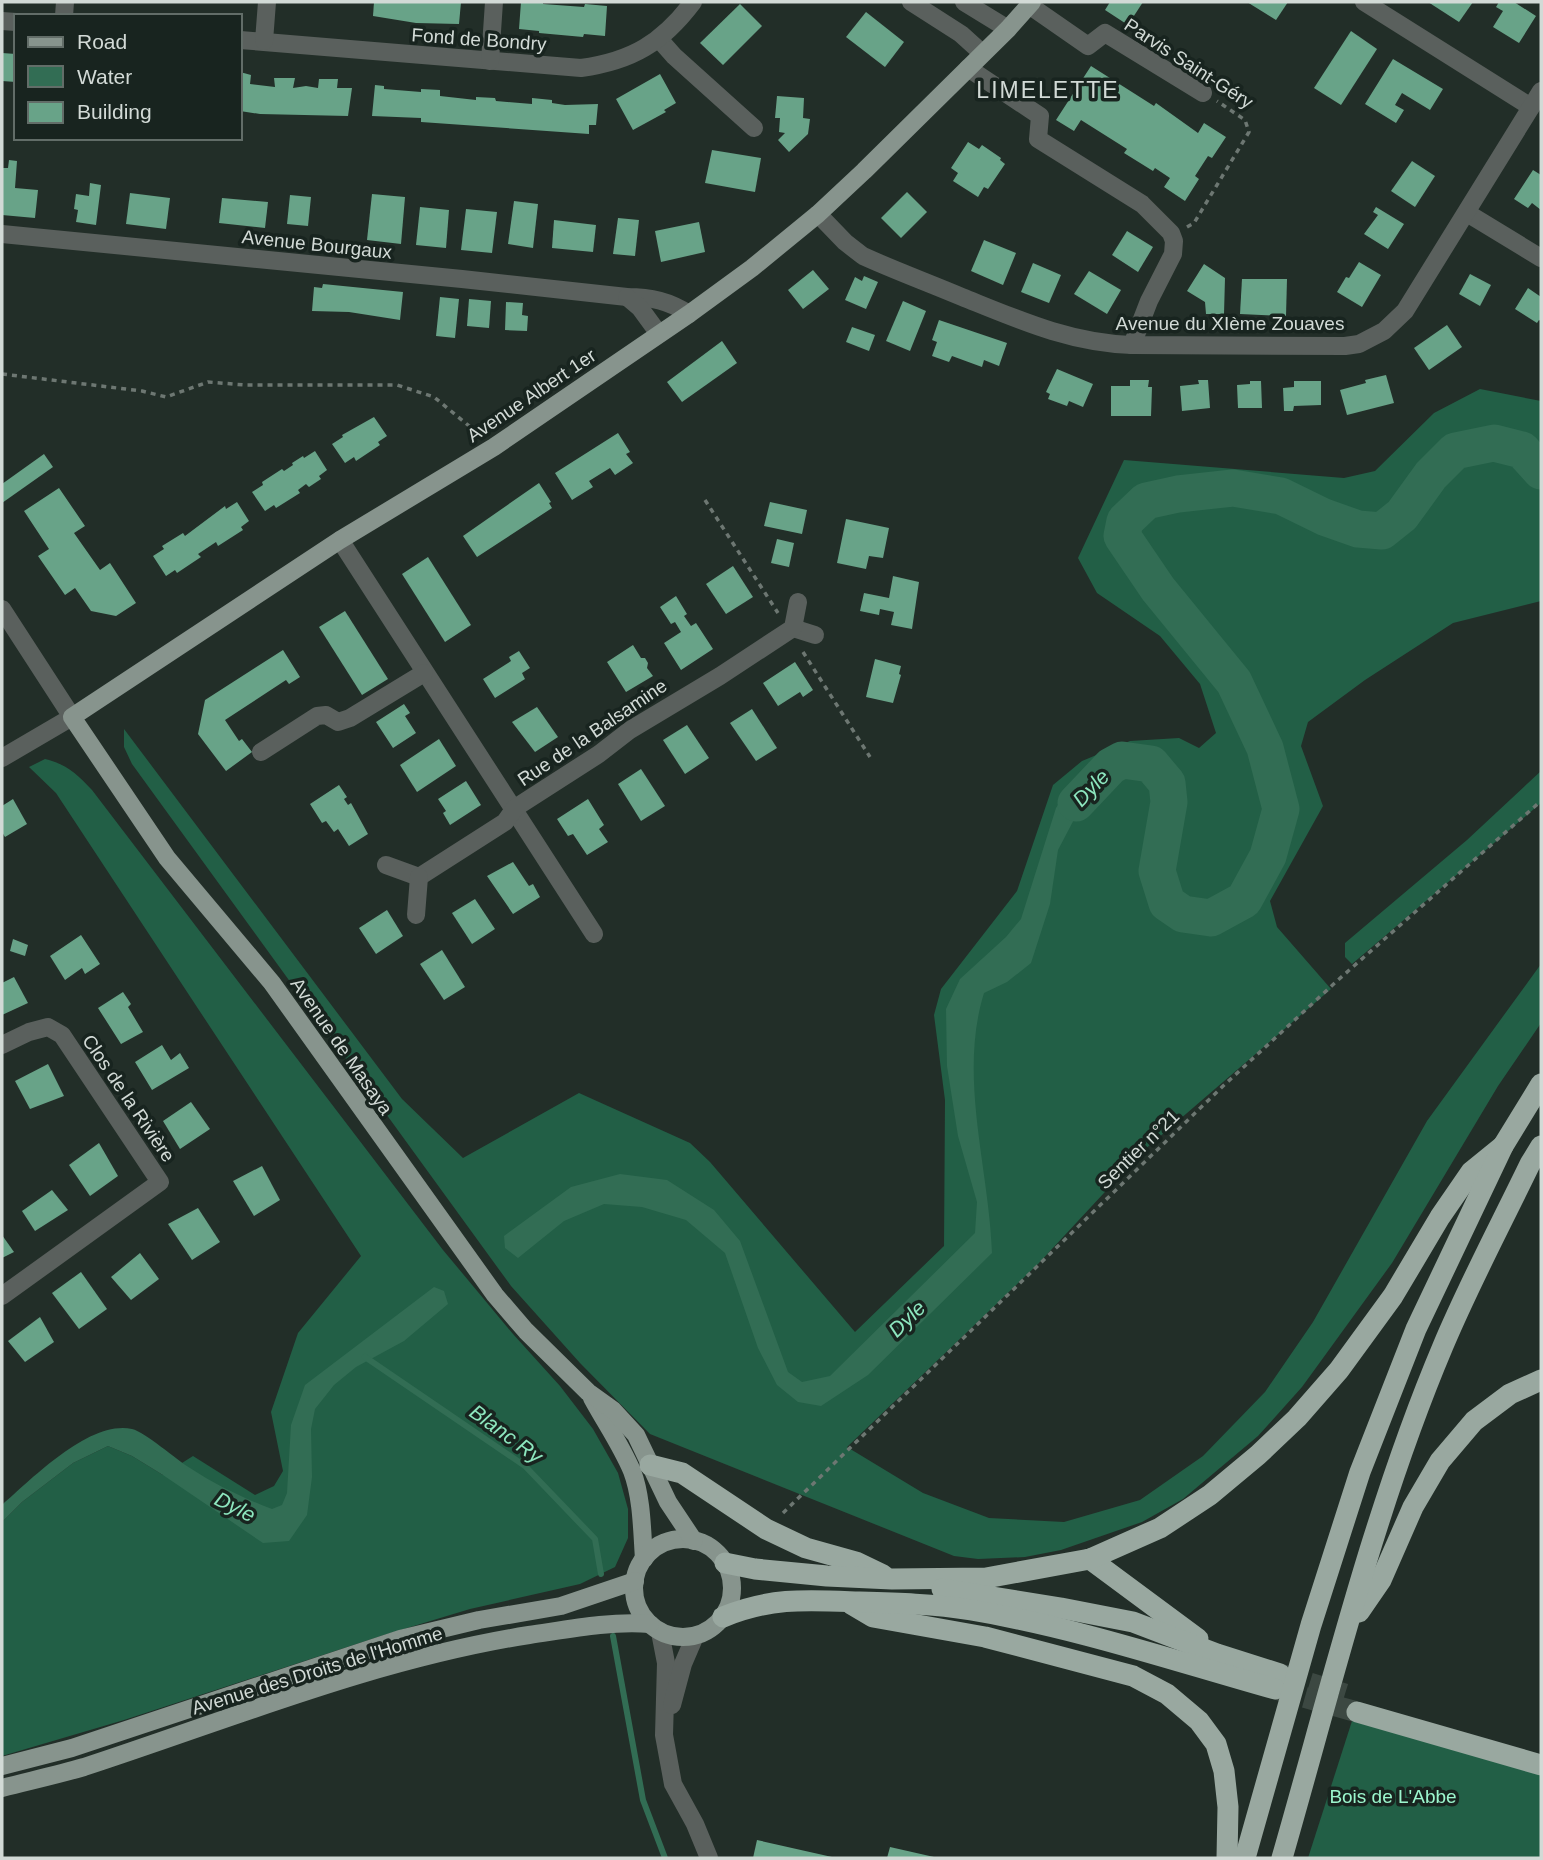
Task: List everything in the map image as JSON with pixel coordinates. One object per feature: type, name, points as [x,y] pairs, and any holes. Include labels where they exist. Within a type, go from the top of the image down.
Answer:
[{"type":"highway","points":[[1245,1858],[1311,1625],[1360,1472],[1416,1329],[1503,1146],[1541,1084]]},
{"type":"highway","points":[[725,1563],[755,1569],[827,1576],[892,1579],[986,1578],[1090,1559],[1160,1528],[1210,1495],[1297,1418],[1339,1370],[1394,1296],[1440,1217],[1471,1172],[1503,1146]]},
{"type":"highway","points":[[1282,1858],[1392,1482],[1443,1346],[1541,1146]]},
{"type":"highway","points":[[1348,1628],[1381,1580],[1413,1507],[1440,1461],[1474,1421],[1510,1394],[1541,1380]]},
{"type":"highway","points":[[650,1465],[682,1473],[766,1530],[806,1548],[856,1562],[892,1579],[1133,1622],[1278,1681],[1035,1623],[969,1610],[905,1604],[792,1600],[748,1606],[723,1617]]},
{"type":"highway","points":[[1090,1559],[1217,1654]]},
{"type":"highway","points":[[846,1601],[873,1616],[985,1637],[1133,1676],[1167,1694],[1199,1721],[1216,1744],[1224,1770],[1228,1807],[1227,1858]]},
{"type":"highway","points":[[1541,1749],[1493,1740],[1359,1706],[1541,1765]]},
{"type":"main road","name":"Avenue Albert 1er","points":[[72,717],[340,540],[494,447],[752,268],[818,214],[1031,4]]},
{"type":"main road","name":"Avenue de Masaya","points":[[72,717],[167,858],[272,983],[495,1295],[526,1331],[588,1392],[613,1410],[636,1435],[668,1502],[694,1541]]},
{"type":"main road","name":"Avenue de Masaya","points":[[588,1392],[633,1474],[639,1504],[644,1559]]},
{"type":"main road","points":[[680,1539],[694,1541],[712,1549],[725,1563],[732,1581],[731,1600],[723,1617],[711,1629],[695,1636],[678,1637],[655,1628],[640,1612],[635,1597],[635,1581],[644,1559],[654,1549],[666,1542],[680,1539]]},
{"type":"main road","name":"Avenue des Droits de l'Homme","points":[[2,1766],[72,1748],[400,1639],[479,1620],[561,1606],[635,1581]]},
{"type":"main road","name":"Avenue des Droits de l'Homme","points":[[2,1788],[80,1768],[404,1661],[486,1642],[568,1629],[622,1622],[655,1628]]},
{"type":"street","points":[[264,41],[267,2]]},
{"type":"street","points":[[490,61],[494,2]]},
{"type":"street","name":"Fond de Bondry","points":[[242,40],[581,68],[625,58],[659,39],[693,2]]},
{"type":"street","points":[[911,2],[961,34],[982,54]]},
{"type":"street","points":[[964,2],[1008,29]]},
{"type":"street","points":[[1364,2],[1531,107]]},
{"type":"street","name":"Parvis Saint-Géry","points":[[1031,4],[1088,46],[1105,33],[1203,93]]},
{"type":"street","points":[[659,39],[674,56],[754,128]]},
{"type":"street","points":[[968,68],[1041,116],[1038,139],[1142,204],[1171,233],[1173,254],[1149,301],[1132,345]]},
{"type":"street","name":"Avenue du XIème Zouaves","points":[[818,214],[863,256],[1042,330],[1109,344],[1324,347],[1359,344],[1384,331],[1405,311],[1541,91]]},
{"type":"street","points":[[1466,213],[1541,258]]},
{"type":"street","name":"Avenue Bourgaux","points":[[2,234],[646,297],[662,300],[689,314]]},
{"type":"street","points":[[627,297],[640,308],[659,334]]},
{"type":"street","points":[[340,540],[594,934]]},
{"type":"street","points":[[797,602],[793,628],[815,635]]},
{"type":"street","points":[[2,609],[72,717]]},
{"type":"street","name":"Rue de la Balsamine","points":[[419,877],[505,822],[514,808],[599,754],[629,730],[720,676],[793,628]]},
{"type":"street","points":[[261,752],[317,716],[326,715],[338,722],[350,718],[424,673]]},
{"type":"street","name":"Avenue Albert 1er","points":[[2,758],[72,717]]},
{"type":"street","points":[[386,864],[419,877],[416,915]]},
{"type":"street","name":"Clos de la Rivière","points":[[2,1045],[29,1032],[48,1027],[62,1035],[160,1182],[2,1296]]},
{"type":"street","points":[[655,1628],[666,1663],[664,1735],[673,1784],[695,1824],[709,1858]]},
{"type":"street","points":[[664,1735],[683,1664],[695,1636]]},
{"type":"path","name":"Parvis Saint-Géry","points":[[1171,233],[1194,223],[1249,132],[1245,120],[1203,93]]},
{"type":"path","points":[[2,374],[142,391],[166,397],[208,382],[246,385],[397,384],[434,397],[494,447]]},
{"type":"path","name":"Sentier n°21","points":[[766,1530],[1231,1078],[1541,801]]},
{"type":"green space","points":[[1480,389],[1541,401],[1541,601],[1453,623],[1365,680],[1308,722],[1301,746],[1323,806],[1270,901],[1277,927],[1331,989],[1143,1151],[1038,1264],[847,1447],[923,1493],[989,1518],[1064,1522],[1140,1500],[1203,1456],[1265,1392],[1313,1322],[1427,1121],[1541,964],[1541,1023],[1498,1086],[1392,1263],[1302,1387],[1258,1436],[1183,1499],[1142,1522],[1061,1550],[1025,1557],[978,1559],[954,1556],[650,1434],[580,1363],[511,1286],[132,764],[124,747],[124,729],[402,1099],[463,1158],[579,1093],[690,1143],[710,1162],[855,1332],[944,1246],[945,1100],[934,1015],[941,989],[1017,891],[1053,785],[1082,761],[1130,741],[1179,738],[1199,748],[1216,733],[1200,684],[1160,636],[1097,593],[1078,558],[1124,460],[1344,478],[1375,471],[1434,413]]},
{"type":"green space","points":[[45,759],[71,770],[92,790],[443,1250],[560,1386],[593,1429],[618,1473],[628,1509],[628,1538],[615,1567],[580,1584],[470,1609],[124,1720],[2,1756],[2,1522],[22,1502],[73,1463],[108,1446],[132,1456],[163,1475],[193,1456],[255,1495],[274,1486],[283,1471],[271,1412],[298,1333],[361,1256],[56,793],[29,767]]},
{"type":"green space","points":[[1541,771],[1541,803],[1352,964],[1345,957],[1345,943],[1467,840]]},
{"type":"green space","name":"Bois de L'Abbe","points":[[1352,1721],[1541,1773],[1541,1858],[1308,1858]]},
{"type":"water","points":[[1102,761],[1111,766],[1113,776],[1079,810],[1058,850],[1050,904],[1031,963],[1007,982],[984,993],[977,1025],[974,1090],[992,1253],[868,1375],[821,1406],[798,1402],[777,1385],[758,1348],[725,1253],[686,1220],[642,1207],[604,1204],[564,1221],[518,1258],[505,1248],[504,1236],[571,1187],[620,1174],[667,1180],[714,1210],[740,1241],[788,1372],[802,1382],[830,1376],[975,1233],[977,1202],[958,1136],[947,1066],[946,1009],[960,979],[1006,937],[1021,919],[1056,808],[1075,778]]},
{"type":"water","name":"Dyle","points":[[434,1287],[444,1291],[448,1304],[404,1341],[356,1367],[334,1385],[315,1409],[311,1429],[312,1477],[307,1515],[289,1541],[263,1543],[163,1475],[132,1456],[108,1446],[73,1463],[22,1502],[2,1522],[2,1505],[45,1467],[80,1442],[98,1433],[115,1429],[138,1431],[184,1464],[240,1496],[272,1509],[282,1505],[287,1493],[291,1425],[305,1385]]},
{"type":"building","points":[[374,2],[461,2],[459,24],[416,23],[373,16]]},
{"type":"building","points":[[521,2],[607,6],[605,36],[584,34],[583,37],[519,29]]},
{"type":"building","points":[[1110,2],[1143,2],[1128,25],[1105,10]]},
{"type":"building","points":[[1247,2],[1288,2],[1276,20]]},
{"type":"building","points":[[1428,2],[1473,2],[1459,22]]},
{"type":"building","points":[[1499,2],[1514,2],[1536,16],[1519,43],[1493,27],[1503,11],[1496,7]]},
{"type":"building","points":[[740,4],[762,26],[723,65],[700,43]]},
{"type":"building","points":[[866,12],[904,42],[885,67],[846,37]]},
{"type":"building","points":[[1351,31],[1377,49],[1341,105],[1314,88]]},
{"type":"building","points":[[2,53],[14,54],[14,82],[2,81]]},
{"type":"building","points":[[1393,59],[1443,89],[1430,110],[1402,93],[1395,105],[1404,110],[1396,123],[1365,104]]},
{"type":"building","points":[[1091,66],[1154,106],[1156,103],[1198,133],[1204,123],[1226,137],[1212,158],[1208,156],[1195,176],[1199,179],[1185,201],[1164,187],[1170,178],[1124,153],[1127,149],[1081,120],[1074,131],[1056,120]]},
{"type":"building","points":[[242,73],[251,75],[250,84],[275,87],[274,78],[295,78],[293,88],[318,88],[319,79],[338,79],[337,88],[352,88],[348,116],[242,111]]},
{"type":"building","points":[[660,74],[676,103],[664,110],[666,112],[633,130],[616,99]]},
{"type":"building","points":[[375,85],[384,86],[384,89],[421,92],[421,89],[440,90],[440,96],[476,100],[476,97],[495,98],[496,101],[532,104],[532,98],[552,100],[552,103],[565,105],[598,104],[596,125],[589,125],[589,134],[372,116]]},
{"type":"building","points":[[777,96],[804,98],[803,118],[810,119],[808,134],[789,152],[778,140],[785,133],[779,132],[780,118],[775,118]]},
{"type":"building","points":[[968,142],[979,149],[982,145],[1005,164],[988,189],[984,187],[978,197],[953,181],[958,173],[951,168]]},
{"type":"building","points":[[712,150],[761,158],[755,192],[705,183]]},
{"type":"building","points":[[9,160],[17,161],[15,188],[38,190],[35,218],[2,215],[2,168],[8,168]]},
{"type":"building","points":[[1412,161],[1435,176],[1415,207],[1391,191]]},
{"type":"building","points":[[1533,170],[1541,175],[1541,210],[1532,203],[1528,208],[1514,199]]},
{"type":"building","points":[[90,183],[101,185],[96,225],[76,222],[78,210],[74,209],[76,194],[89,196]]},
{"type":"building","points":[[907,192],[927,212],[901,238],[881,218]]},
{"type":"building","points":[[130,193],[170,198],[166,229],[126,224]]},
{"type":"building","points":[[372,194],[405,197],[401,244],[367,240]]},
{"type":"building","points":[[290,195],[311,197],[308,226],[287,224]]},
{"type":"building","points":[[222,198],[268,202],[265,228],[219,223]]},
{"type":"building","points":[[514,201],[538,204],[533,248],[508,244]]},
{"type":"building","points":[[420,207],[449,210],[446,248],[416,245]]},
{"type":"building","points":[[1376,207],[1404,224],[1388,249],[1364,234],[1378,215],[1373,212]]},
{"type":"building","points":[[466,209],[497,212],[492,253],[461,250]]},
{"type":"building","points":[[618,218],[639,220],[635,256],[613,254]]},
{"type":"building","points":[[554,220],[596,225],[593,252],[552,248]]},
{"type":"building","points":[[699,222],[705,252],[661,262],[655,231]]},
{"type":"building","points":[[1127,231],[1153,247],[1138,272],[1112,255]]},
{"type":"building","points":[[984,240],[1016,253],[1003,285],[971,271]]},
{"type":"building","points":[[1359,262],[1381,275],[1362,307],[1337,292]]},
{"type":"building","points":[[1033,263],[1061,275],[1049,303],[1021,292]]},
{"type":"building","points":[[1204,264],[1225,278],[1224,314],[1206,314],[1205,302],[1187,291]]},
{"type":"building","points":[[813,270],[829,289],[803,309],[788,290]]},
{"type":"building","points":[[1089,271],[1121,290],[1107,314],[1074,294]]},
{"type":"building","points":[[1470,274],[1491,285],[1480,306],[1459,294]]},
{"type":"building","points":[[864,276],[878,282],[866,309],[845,300],[855,277],[862,281]]},
{"type":"building","points":[[1242,279],[1287,279],[1286,316],[1240,314]]},
{"type":"building","points":[[323,284],[403,292],[400,320],[349,312],[312,311],[314,287],[322,288]]},
{"type":"building","points":[[1528,288],[1541,297],[1541,321],[1537,323],[1515,309]]},
{"type":"building","points":[[440,297],[459,299],[455,338],[436,336]]},
{"type":"building","points":[[469,299],[491,301],[489,328],[467,326]]},
{"type":"building","points":[[903,301],[926,311],[910,351],[886,341]]},
{"type":"building","points":[[506,302],[523,303],[522,315],[528,316],[527,331],[505,330]]},
{"type":"building","points":[[939,320],[1007,343],[999,366],[984,360],[982,367],[952,356],[949,362],[932,356],[937,342],[932,340]]},
{"type":"building","points":[[1447,325],[1462,347],[1429,370],[1414,348]]},
{"type":"building","points":[[852,327],[875,335],[869,351],[846,342]]},
{"type":"building","points":[[722,341],[737,363],[682,402],[667,382]]},
{"type":"building","points":[[1057,369],[1093,384],[1083,407],[1069,401],[1067,406],[1048,399],[1050,394],[1046,392]]},
{"type":"building","points":[[1386,375],[1394,403],[1347,415],[1340,390]]},
{"type":"building","points":[[1130,380],[1149,380],[1148,387],[1152,387],[1151,416],[1111,416],[1111,386],[1130,386]]},
{"type":"building","points":[[1198,380],[1208,380],[1210,408],[1182,411],[1180,386],[1199,384]]},
{"type":"building","points":[[1250,381],[1261,381],[1262,408],[1238,408],[1237,385],[1250,384]]},
{"type":"building","points":[[1294,381],[1321,381],[1321,405],[1294,406],[1293,411],[1284,411],[1283,388],[1294,387]]},
{"type":"building","points":[[374,417],[387,436],[378,442],[380,445],[356,461],[354,457],[345,463],[332,444],[343,437],[342,435]]},
{"type":"building","points":[[618,433],[630,452],[626,454],[633,463],[615,475],[610,468],[589,481],[593,487],[572,500],[555,473]]},
{"type":"building","points":[[315,451],[327,470],[319,476],[321,479],[309,487],[306,484],[298,490],[300,493],[276,508],[274,505],[265,511],[252,492],[263,485],[262,482]]},
{"type":"building","points":[[44,454],[53,467],[2,503],[2,484]]},
{"type":"building","points":[[539,483],[552,508],[477,557],[463,536]]},
{"type":"building","points":[[59,488],[85,526],[74,533],[100,570],[110,563],[136,603],[116,616],[91,611],[75,588],[65,595],[38,556],[49,549],[24,511]]},
{"type":"building","points":[[237,502],[249,521],[241,527],[243,530],[218,546],[216,542],[198,554],[201,557],[177,573],[175,570],[166,576],[153,556],[164,549],[162,546],[183,533],[185,536],[225,506],[226,509]]},
{"type":"building","points":[[770,502],[807,510],[802,534],[764,526]]},
{"type":"building","points":[[846,519],[889,528],[883,558],[869,556],[866,569],[837,563]]},
{"type":"building","points":[[777,539],[794,543],[789,567],[771,563]]},
{"type":"building","points":[[428,557],[471,625],[445,642],[402,574]]},
{"type":"building","points":[[733,566],[753,597],[726,614],[706,584]]},
{"type":"building","points":[[893,576],[919,582],[912,629],[891,625],[894,612],[880,609],[879,615],[860,611],[864,593],[889,598]]},
{"type":"building","points":[[676,596],[687,614],[684,616],[691,626],[696,623],[713,649],[681,670],[664,643],[681,632],[675,622],[671,624],[660,607]]},
{"type":"building","points":[[345,611],[388,679],[362,695],[319,627]]},
{"type":"building","points":[[633,645],[641,658],[645,658],[647,668],[653,676],[626,692],[607,662]]},
{"type":"building","points":[[283,650],[300,677],[289,684],[286,680],[225,720],[239,741],[242,739],[252,752],[226,771],[198,734],[205,700]]},
{"type":"building","points":[[519,651],[530,668],[522,673],[525,679],[495,698],[483,679],[511,661],[509,657]]},
{"type":"building","points":[[875,659],[901,666],[893,703],[866,697]]},
{"type":"building","points":[[795,662],[813,690],[803,697],[800,692],[778,706],[763,683]]},
{"type":"building","points":[[404,704],[410,713],[405,716],[416,733],[393,748],[376,722]]},
{"type":"building","points":[[537,707],[558,737],[535,752],[512,722]]},
{"type":"building","points":[[752,709],[777,748],[756,761],[730,723]]},
{"type":"building","points":[[687,725],[709,758],[685,774],[663,740]]},
{"type":"building","points":[[439,739],[456,766],[417,792],[400,765]]},
{"type":"building","points":[[641,769],[665,806],[641,821],[618,784]]},
{"type":"building","points":[[466,781],[481,805],[450,825],[443,813],[446,811],[438,799]]},
{"type":"building","points":[[339,785],[347,797],[344,799],[348,805],[351,803],[368,834],[349,846],[338,829],[334,832],[326,821],[322,823],[310,804]]},
{"type":"building","points":[[13,799],[27,824],[5,837],[2,832],[2,806]]},
{"type":"building","points":[[588,799],[604,825],[599,829],[608,842],[587,855],[573,834],[568,836],[557,819]]},
{"type":"building","points":[[513,862],[529,886],[533,884],[540,897],[513,914],[487,876]]},
{"type":"building","points":[[475,899],[495,929],[472,944],[452,913]]},
{"type":"building","points":[[387,910],[403,936],[376,954],[359,928]]},
{"type":"building","points":[[81,935],[100,964],[85,974],[82,968],[65,980],[50,956]]},
{"type":"building","points":[[13,939],[28,945],[25,956],[10,951]]},
{"type":"building","points":[[442,950],[465,987],[444,1000],[420,964]]},
{"type":"building","points":[[14,977],[28,1003],[2,1015],[2,983]]},
{"type":"building","points":[[123,992],[131,1004],[128,1007],[143,1032],[121,1044],[98,1008]]},
{"type":"building","points":[[162,1045],[171,1060],[180,1053],[189,1068],[152,1090],[135,1062]]},
{"type":"building","points":[[48,1064],[64,1096],[30,1109],[15,1081]]},
{"type":"building","points":[[191,1102],[210,1129],[180,1149],[163,1121]]},
{"type":"building","points":[[99,1143],[118,1176],[90,1196],[69,1165]]},
{"type":"building","points":[[262,1166],[280,1200],[254,1216],[233,1181]]},
{"type":"building","points":[[52,1190],[68,1210],[35,1231],[22,1211]]},
{"type":"building","points":[[198,1208],[220,1242],[192,1260],[168,1224]]},
{"type":"building","points":[[2,1235],[14,1252],[2,1258]]},
{"type":"building","points":[[140,1253],[159,1279],[131,1300],[111,1277]]},
{"type":"building","points":[[81,1272],[107,1309],[79,1329],[52,1293]]},
{"type":"building","points":[[40,1317],[54,1342],[25,1362],[8,1341]]},
{"type":"building","points":[[757,1840],[832,1857],[832,1858],[753,1858]]},
{"type":"building","points":[[890,1847],[934,1857],[934,1858],[887,1858]]},
{"type":"waterway","name":"Dyle","points":[[1076,803],[1111,766],[1122,760],[1151,764],[1167,783],[1169,802],[1157,871],[1167,903],[1183,914],[1211,918],[1244,900],[1268,856],[1281,809],[1265,748],[1234,682],[1158,589],[1122,536],[1125,521],[1146,501],[1178,494],[1233,488],[1281,496],[1324,517],[1358,529],[1382,531],[1402,515],[1431,475],[1455,451],[1494,443],[1522,450],[1541,471]]},
{"type":"waterway","name":"Blanc Ry","points":[[365,1357],[525,1466],[595,1539],[601,1574]]},
{"type":"waterway","name":"Blanc Ry","points":[[613,1636],[643,1800],[665,1858]]},
{"type":"tunnel","points":[[1280,1674],[1345,1694]]},
{"type":"tunnel","points":[[1275,1689],[1357,1712]]},
{"type":"district","name":"LIMELETTE","points":[[1048,90]]}]
